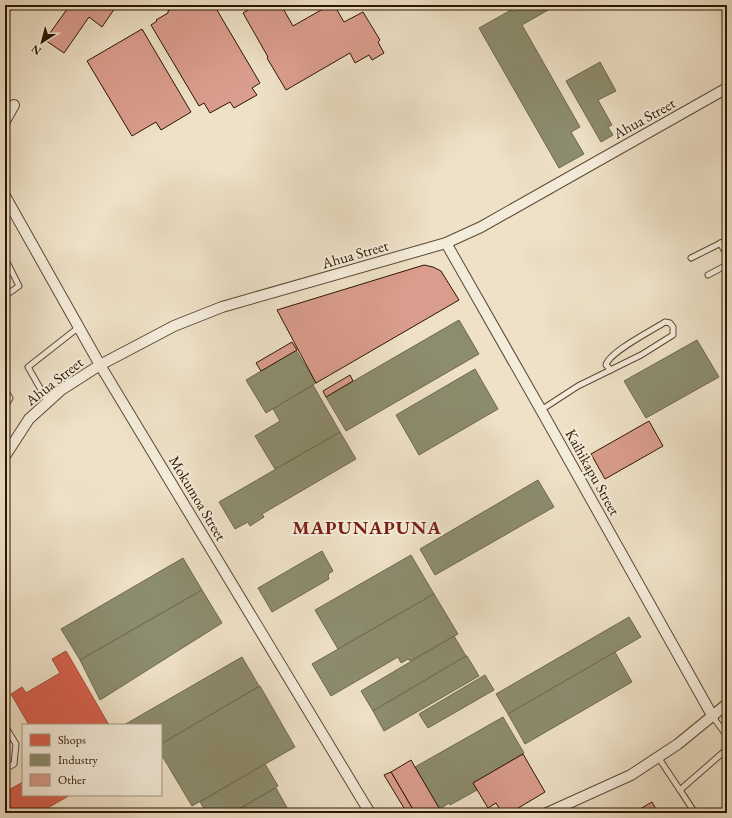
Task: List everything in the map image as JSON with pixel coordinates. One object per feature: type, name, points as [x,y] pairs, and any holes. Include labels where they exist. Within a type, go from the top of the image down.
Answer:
[{"type":"street","name":"Ahua Street","points":[[5,456],[29,419],[61,390],[100,364],[174,326],[222,307],[446,243],[480,227],[727,88]]},
{"type":"street","points":[[5,120],[14,105]]},
{"type":"street","name":"Mokumoa Street","points":[[5,196],[100,364],[370,813]]},
{"type":"street","name":"Kaihikapu Street","points":[[446,243],[713,716]]},
{"type":"street","points":[[547,813],[631,775],[678,744],[726,706]]},
{"type":"lane","points":[[691,258],[727,240]]},
{"type":"lane","points":[[720,243],[727,255]]},
{"type":"lane","points":[[5,258],[19,286],[5,296]]},
{"type":"lane","points":[[708,276],[725,266],[727,260]]},
{"type":"lane","points":[[541,410],[578,386],[611,370],[641,355],[673,335],[673,327],[670,323],[665,322],[618,351],[607,360],[606,365],[611,370]]},
{"type":"lane","points":[[48,402],[28,367],[79,327]]},
{"type":"lane","points":[[5,390],[10,398],[5,407]]},
{"type":"lane","points":[[713,716],[727,736]]},
{"type":"lane","points":[[5,726],[16,744],[14,764],[5,769]]},
{"type":"lane","points":[[680,790],[727,749]]},
{"type":"lane","points":[[658,757],[695,813]]},
{"type":"building: Shops","points":[[66,651],[108,724],[28,724],[11,694],[22,687],[26,693],[60,673],[52,659]]},
{"type":"building: Shops","points":[[22,783],[22,796],[68,796],[39,813],[5,813],[5,792]]},
{"type":"building: Industry","points":[[524,5],[557,5],[522,25],[580,127],[571,132],[584,154],[559,168],[479,28],[511,10],[512,12]]},
{"type":"building: Industry","points":[[600,62],[616,91],[598,100],[612,125],[608,127],[613,135],[601,142],[566,81]]},
{"type":"building: Industry","points":[[459,320],[479,354],[346,431],[326,397]]},
{"type":"building: Industry","points":[[697,340],[719,377],[646,418],[624,381]]},
{"type":"building: Industry","points":[[296,350],[316,383],[266,413],[246,380]]},
{"type":"building: Industry","points":[[475,369],[498,409],[419,455],[396,415]]},
{"type":"building: Industry","points":[[313,385],[340,432],[275,469],[255,436],[280,421],[273,409]]},
{"type":"building: Industry","points":[[340,432],[356,459],[262,514],[264,517],[250,526],[248,522],[235,529],[219,502]]},
{"type":"building: Industry","points":[[538,480],[554,507],[435,575],[420,549]]},
{"type":"building: Industry","points":[[322,551],[333,571],[328,574],[329,579],[272,612],[258,588]]},
{"type":"building: Industry","points":[[411,555],[434,594],[338,649],[315,610]]},
{"type":"building: Industry","points":[[183,558],[202,590],[80,660],[61,629]]},
{"type":"building: Industry","points":[[202,590],[222,623],[100,700],[80,660]]},
{"type":"building: Industry","points":[[434,594],[458,634],[410,661],[408,659],[401,663],[398,657],[331,696],[312,664]]},
{"type":"building: Industry","points":[[629,617],[641,637],[508,714],[496,694]]},
{"type":"building: Industry","points":[[454,636],[466,656],[373,711],[361,691]]},
{"type":"building: Industry","points":[[615,652],[632,682],[525,744],[508,714]]},
{"type":"building: Industry","points":[[466,656],[479,676],[384,731],[373,711]]},
{"type":"building: Industry","points":[[242,657],[259,686],[162,743],[162,724],[126,724]]},
{"type":"building: Industry","points":[[485,675],[494,690],[428,728],[419,714]]},
{"type":"building: Industry","points":[[260,686],[295,747],[192,806],[162,756],[162,743]]},
{"type":"building: Industry","points":[[503,717],[524,753],[473,783],[477,790],[450,805],[449,803],[440,809],[415,767]]},
{"type":"building: Industry","points":[[265,764],[278,786],[232,813],[207,813],[200,802]]},
{"type":"building: Industry","points":[[276,788],[290,813],[232,813]]},
{"type":"building: Other","points":[[70,5],[117,5],[102,27],[89,17],[64,53],[45,40]]},
{"type":"building: Other","points":[[178,5],[214,5],[260,83],[252,88],[257,95],[234,108],[230,102],[210,113],[204,103],[199,106],[151,25]]},
{"type":"building: Other","points":[[257,5],[281,5],[293,26],[330,5],[334,5],[344,22],[363,12],[380,40],[378,42],[384,53],[372,60],[369,55],[355,63],[350,53],[286,90],[243,13]]},
{"type":"building: Other","points":[[142,29],[191,112],[161,130],[156,122],[132,136],[87,61]]},
{"type":"building: Other","points":[[424,265],[441,271],[459,300],[316,383],[277,310]]},
{"type":"building: Other","points":[[292,342],[297,350],[261,371],[256,363]]},
{"type":"building: Other","points":[[350,375],[353,381],[326,397],[323,391]]},
{"type":"building: Other","points":[[649,421],[663,446],[605,479],[591,454]]},
{"type":"building: Other","points":[[523,754],[545,792],[510,813],[502,813],[496,803],[488,808],[473,783]]},
{"type":"building: Other","points":[[411,760],[442,813],[415,813],[391,772]]},
{"type":"building: Other","points":[[391,772],[415,813],[407,813],[384,775]]},
{"type":"building: Other","points":[[652,802],[658,813],[633,813]]},
{"type":"district","name":"MAPUNAPUNA","points":[[367,527]]}]
